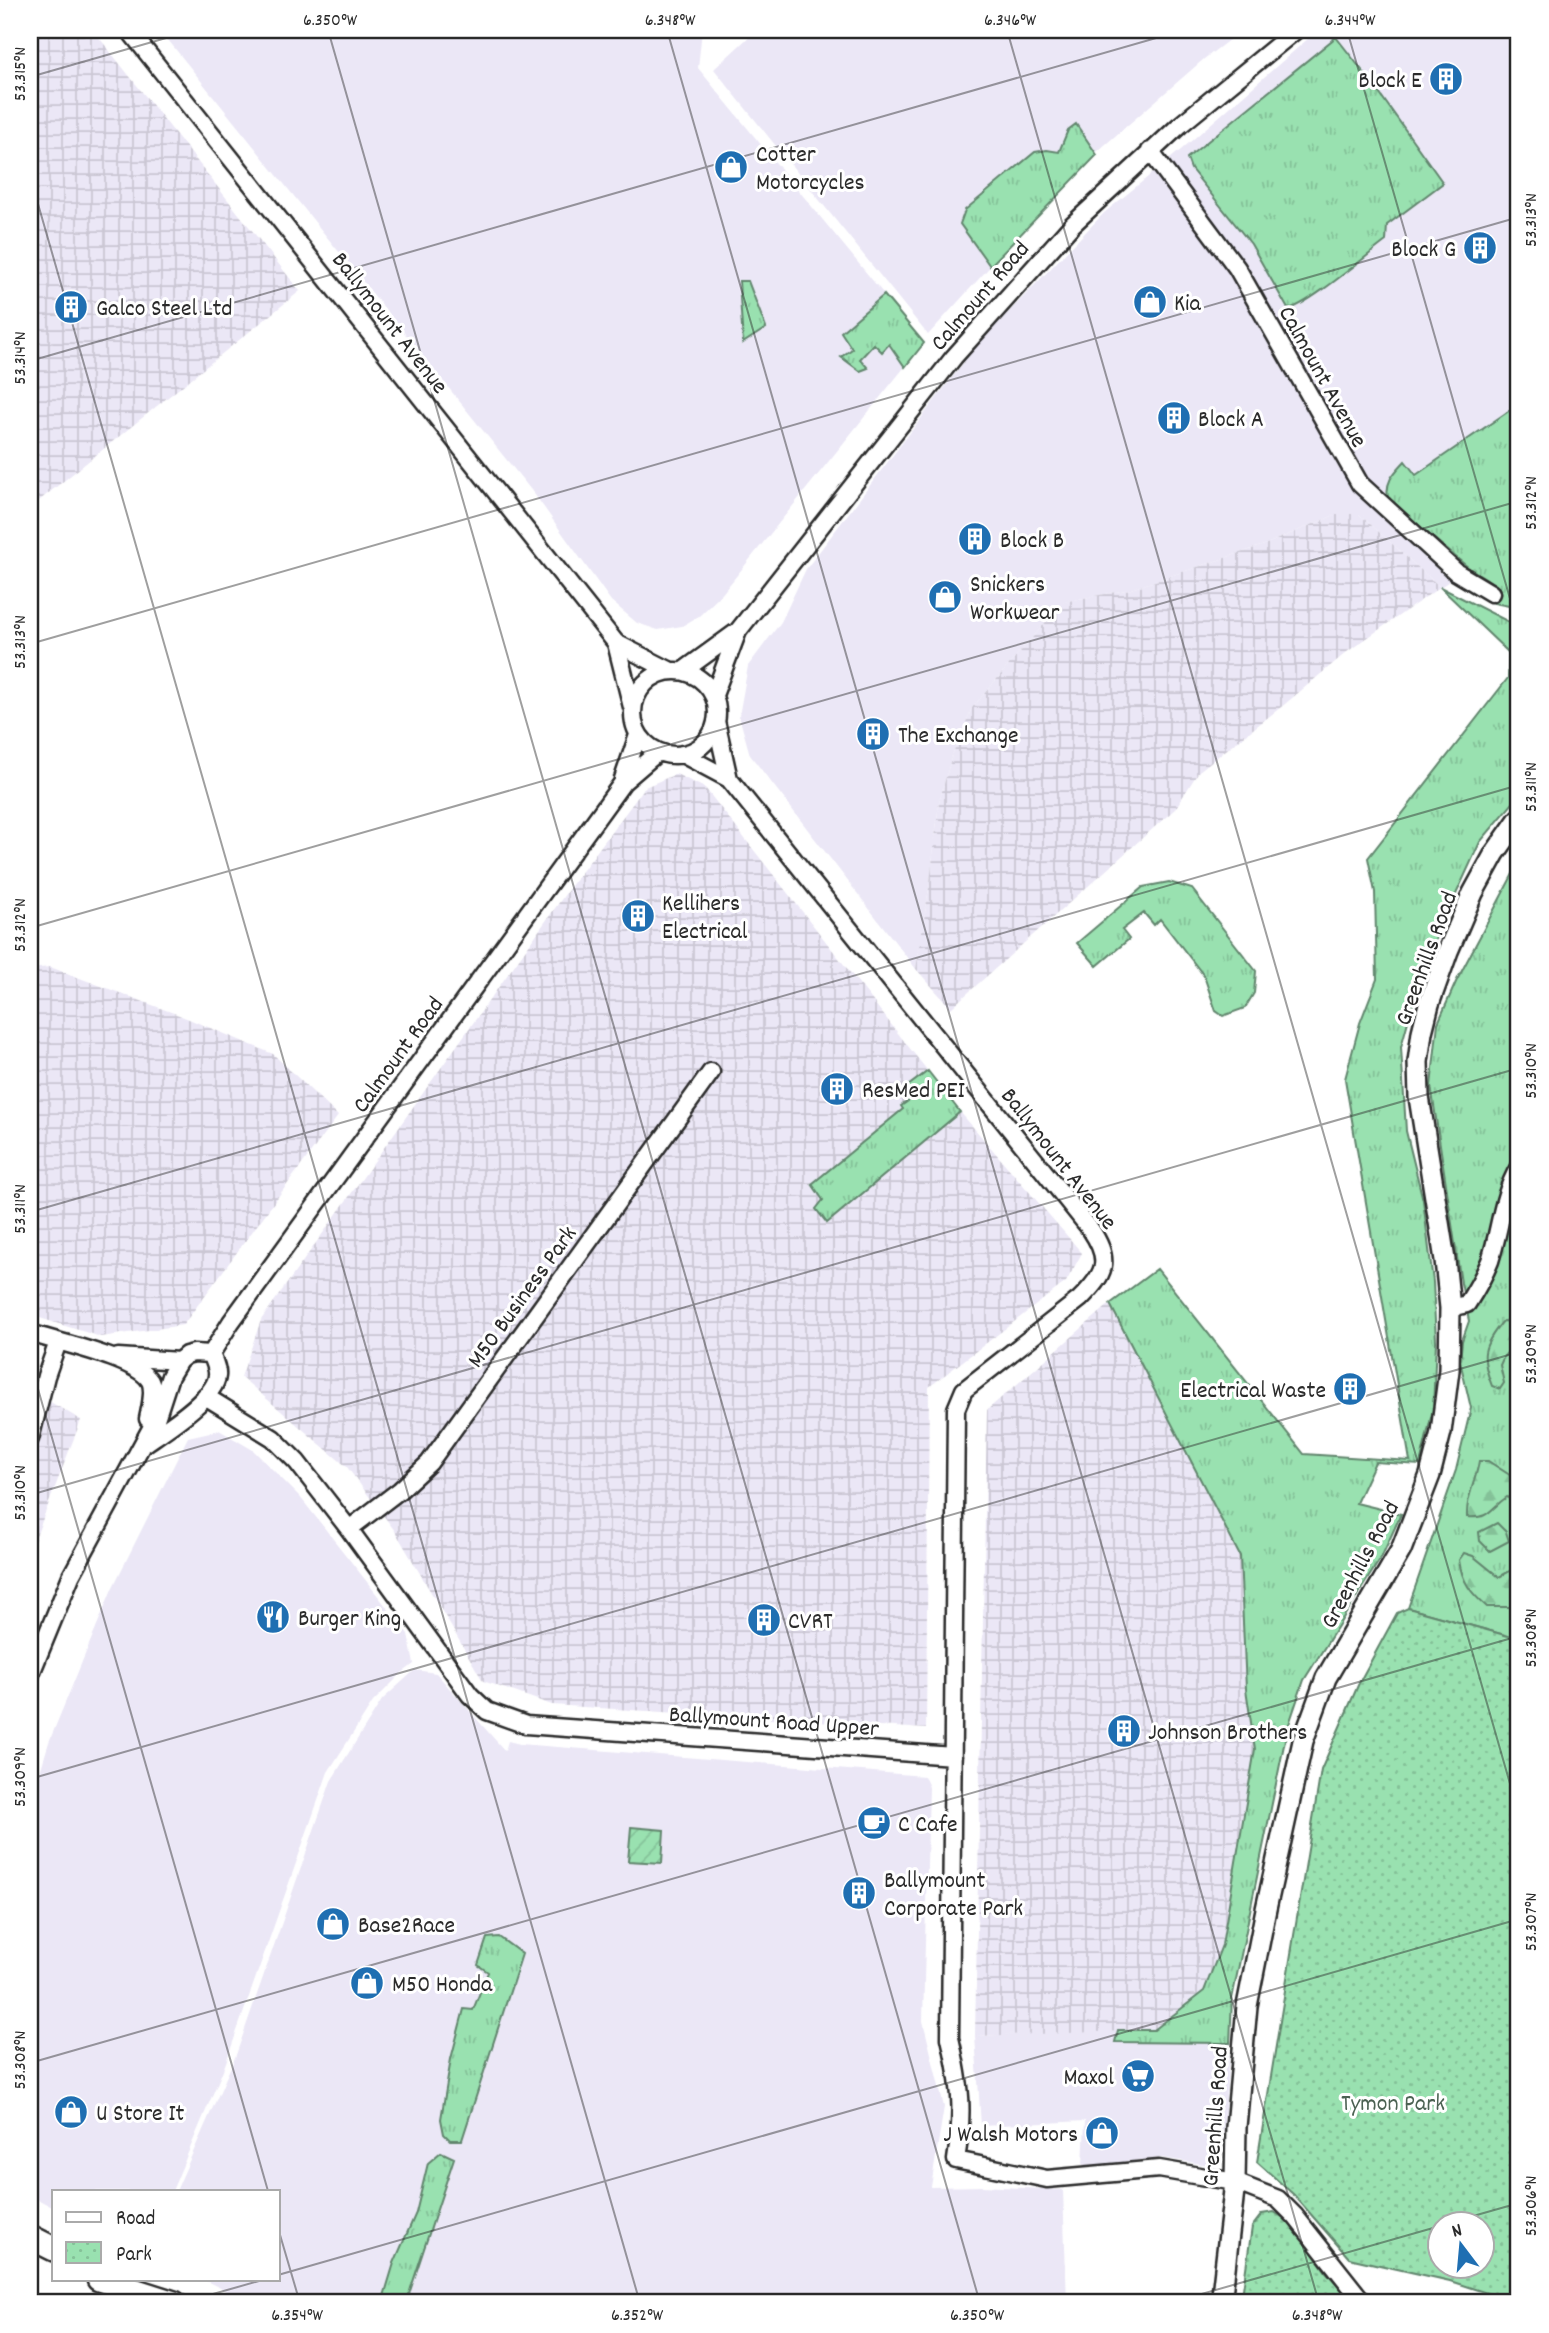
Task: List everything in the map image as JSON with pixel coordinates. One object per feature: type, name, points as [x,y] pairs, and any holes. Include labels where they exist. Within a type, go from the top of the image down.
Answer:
[{"type":"highway","points":[[30,2237],[52,2248]]},
{"type":"highway","points":[[30,2253],[52,2262]]},
{"type":"highway","points":[[102,2280],[174,2303]]},
{"type":"highway","points":[[119,2280],[147,2293]]},
{"type":"main road","name":"Greenhills Road","points":[[1221,2303],[1235,2182],[1236,2127],[1247,2006],[1303,1741],[1326,1678],[1401,1550],[1430,1475],[1441,1432],[1449,1370],[1450,1308],[1419,1097],[1418,1062],[1422,1032],[1448,951],[1473,893],[1495,853],[1519,819]]},
{"type":"street","name":"Ballymount Avenue","points":[[129,30],[616,643],[632,707]]},
{"type":"street","name":"Calmount Road","points":[[714,695],[738,631],[954,357],[1072,225],[1150,151],[1296,30]]},
{"type":"street","name":"Calmount Avenue","points":[[1150,151],[1237,268],[1360,484],[1456,572],[1491,593]]},
{"type":"street","name":"Calmount Road","points":[[676,671],[738,631]]},
{"type":"street","name":"Ballymount Avenue","points":[[616,643],[676,671]]},
{"type":"street","points":[[676,671],[696,676],[706,684],[714,695],[717,708],[716,721],[704,743],[682,754],[658,752],[647,745],[638,735],[633,722],[632,707],[636,694],[645,682],[656,674],[676,671]]},
{"type":"street","name":"Ballymount Avenue","points":[[716,721],[729,779]]},
{"type":"street","name":"Calmount Road","points":[[623,782],[638,735]]},
{"type":"street","name":"Calmount Road","points":[[211,1354],[231,1322],[623,782],[658,752]]},
{"type":"street","name":"Ballymount Avenue","points":[[682,754],[729,779],[1082,1220],[1102,1249],[1104,1259],[1097,1282],[1080,1299],[964,1390],[956,1409],[953,1756]]},
{"type":"street","name":"M50 Business Park","points":[[349,1529],[400,1490],[429,1463],[711,1072]]},
{"type":"street","points":[[1450,1308],[1466,1304],[1479,1285],[1490,1261],[1508,1187],[1519,1167]]},
{"type":"street","points":[[30,1333],[108,1356],[127,1364],[149,1380],[152,1390],[151,1407],[143,1445]]},
{"type":"street","points":[[30,1439],[58,1342]]},
{"type":"street","points":[[30,1676],[71,1576],[156,1419],[170,1376],[186,1355],[211,1354],[217,1375],[214,1385],[143,1445]]},
{"type":"street","points":[[108,1356],[179,1361]]},
{"type":"street","name":"Ballymount Road Upper","points":[[205,1395],[273,1438],[297,1462],[470,1695],[486,1711],[526,1725],[953,1756]]},
{"type":"street","points":[[953,1756],[950,2038],[960,2084],[962,2113],[957,2161],[1047,2179],[1159,2169],[1235,2182],[1278,2199],[1295,2216],[1364,2303]]},
{"type":"shaded area","points":[[30,30],[93,30],[300,291],[30,508]]},
{"type":"shaded area","points":[[160,30],[702,30],[698,68],[924,343],[721,595],[699,616],[682,626],[658,630],[637,623],[611,601],[535,495]]},
{"type":"shaded area","points":[[748,30],[1242,30],[1204,59],[1084,163],[928,335],[714,69],[751,35]]},
{"type":"shaded area","points":[[1318,30],[1519,30],[1519,512],[1472,567],[1440,587],[1359,514],[1337,514],[1264,545],[1131,589],[1063,602],[972,708],[952,755],[939,802],[916,969],[750,755],[739,716],[748,666],[781,622],[806,569],[977,345],[1104,213]]},
{"type":"shaded area","points":[[1337,514],[1359,514],[1440,587],[1347,652],[1199,771],[1175,809],[951,1008],[916,969],[939,802],[952,755],[972,708],[1063,602],[1131,589],[1264,545]]},
{"type":"shaded area","points":[[676,774],[705,788],[960,1112],[1082,1253],[1066,1282],[929,1387],[926,1729],[552,1705],[483,1681],[395,1531],[347,1467],[241,1377],[261,1320],[568,890],[645,787]]},
{"type":"shaded area","points":[[50,967],[179,1015],[273,1054],[338,1116],[183,1325],[101,1337],[30,1315],[30,969]]},
{"type":"shaded area","points":[[1110,1304],[1240,1556],[1246,1689],[1255,1749],[1222,1945],[1204,1991],[1154,2030],[975,2036],[987,1410]]},
{"type":"shaded area","points":[[30,1390],[81,1420],[30,1552]]},
{"type":"shaded area","points":[[219,1430],[253,1450],[300,1497],[408,1634],[414,1664],[373,1702],[328,1772],[225,2065],[172,2190],[52,2190],[52,2207],[30,2195],[30,1805],[49,1742],[112,1589],[188,1437]]},
{"type":"shaded area","points":[[415,1670],[436,1673],[505,1751],[508,1741],[924,1776],[929,1787],[923,2021],[944,2107],[931,2187],[982,2186],[1063,2190],[1067,2303],[251,2303],[204,2280],[280,2280],[280,2190],[176,2190],[236,2055],[331,1781],[382,1700]]},
{"type":"shaded area","points":[[1118,2030],[1116,2042],[1230,2043],[1223,2134],[1220,2157],[1215,2166],[1162,2158],[1083,2166],[1085,2121],[981,2126],[975,2036]]},
{"type":"green space","points":[[1336,37],[1443,183],[1387,225],[1386,241],[1308,300],[1288,309],[1251,244],[1191,169],[1187,158]]},
{"type":"green space","points":[[1076,124],[1097,155],[990,266],[960,224],[965,210],[1035,152],[1059,152],[1068,130]]},
{"type":"green space","points":[[739,281],[748,281],[766,328],[743,343]]},
{"type":"green space","points":[[884,295],[924,343],[905,367],[889,344],[882,352],[874,344],[860,359],[868,368],[860,371],[841,357],[852,349],[841,332]]},
{"type":"green space","points":[[1519,404],[1519,608],[1494,603],[1500,590],[1435,540],[1388,498],[1387,492],[1391,478],[1405,461],[1416,475]]},
{"type":"green space","points":[[1440,587],[1519,627],[1519,796],[1480,842],[1423,966],[1401,1047],[1406,1131],[1423,1200],[1433,1282],[1436,1341],[1433,1409],[1420,1465],[1375,1462],[1356,1503],[1401,1514],[1382,1556],[1304,1680],[1287,1730],[1232,1999],[1230,2043],[1115,2042],[1118,2030],[1154,2030],[1204,1991],[1222,1945],[1255,1749],[1246,1689],[1240,1556],[1110,1304],[1157,1269],[1304,1454],[1410,1461],[1345,1079],[1360,1023],[1377,979],[1375,892],[1368,858],[1508,678],[1509,653]]},
{"type":"green space","points":[[1515,870],[1519,872],[1519,1639],[1408,1608],[1456,1470],[1471,1408],[1460,1361],[1462,1341],[1469,1321],[1431,1086],[1438,1023],[1456,982]]},
{"type":"green space","points":[[1169,882],[1192,889],[1256,971],[1254,993],[1245,1008],[1223,1016],[1216,1011],[1204,976],[1160,919],[1154,925],[1144,913],[1122,930],[1129,939],[1097,966],[1077,943],[1143,887]]},
{"type":"green space","points":[[928,1071],[960,1112],[827,1223],[816,1209],[823,1200],[812,1184],[903,1109],[901,1106],[911,1099],[904,1089]]},
{"type":"green space","points":[[1503,1321],[1513,1322],[1518,1330],[1519,1341],[1504,1356],[1500,1365],[1504,1383],[1500,1389],[1492,1386],[1485,1352],[1491,1337]]},
{"type":"green space","points":[[1479,1461],[1488,1461],[1519,1481],[1519,1507],[1507,1497],[1485,1515],[1467,1517]]},
{"type":"green space","points":[[1497,1523],[1506,1532],[1509,1541],[1490,1551],[1480,1541],[1479,1532]]},
{"type":"green space","points":[[1464,1553],[1473,1556],[1499,1577],[1519,1566],[1519,1607],[1487,1607],[1481,1602],[1462,1575],[1459,1560]]},
{"type":"green space","name":"Tymon Park","points":[[1408,1608],[1519,1639],[1519,2303],[1507,2303],[1499,2297],[1446,2280],[1496,2280],[1496,2210],[1426,2210],[1426,2276],[1349,2258],[1294,2195],[1257,2162],[1321,1770],[1359,1683],[1397,1613]]},
{"type":"green space","points":[[631,1827],[664,1830],[662,1863],[628,1861]]},
{"type":"green space","points":[[499,1937],[522,1954],[462,2140],[450,2140],[444,2134],[441,2119],[451,2059],[464,2009],[473,2010],[488,1972],[478,1965],[487,1938]]},
{"type":"green space","points":[[441,2152],[454,2158],[408,2297],[417,2303],[382,2303],[394,2263],[416,2213],[428,2163]]},
{"type":"green space","points":[[1274,2212],[1292,2223],[1326,2272],[1354,2303],[1241,2303],[1252,2227],[1262,2214]]},
{"type":"place","name":"Block E","points":[[1446,79]]},
{"type":"place","name":"Cotter Motorcycles","points":[[731,167]]},
{"type":"place","name":"Block G","points":[[1480,248]]},
{"type":"place","name":"Kia","points":[[1150,302]]},
{"type":"place","name":"Galco Steel Ltd","points":[[71,307]]},
{"type":"place","name":"Block A","points":[[1174,418]]},
{"type":"place","name":"Block B","points":[[975,539]]},
{"type":"place","name":"Snickers Workwear","points":[[945,597]]},
{"type":"place","name":"The Exchange","points":[[873,734]]},
{"type":"place","name":"Kellihers Electrical","points":[[638,916]]},
{"type":"place","name":"ResMed PEI","points":[[837,1089]]},
{"type":"place","name":"Electrical Waste","points":[[1350,1389]]},
{"type":"place","name":"Burger King","points":[[273,1617]]},
{"type":"place","name":"CVRT","points":[[764,1620]]},
{"type":"place","name":"Johnson Brothers","points":[[1124,1731]]},
{"type":"place","name":"C Cafe","points":[[874,1823]]},
{"type":"place","name":"Ballymount Corporate Park","points":[[859,1893]]},
{"type":"place","name":"Base2Race","points":[[333,1924]]},
{"type":"place","name":"M50 Honda","points":[[367,1983]]},
{"type":"place","name":"Maxol","points":[[1138,2076]]},
{"type":"place","name":"U Store It","points":[[71,2112]]},
{"type":"place","name":"J Walsh Motors","points":[[1102,2133]]}]
